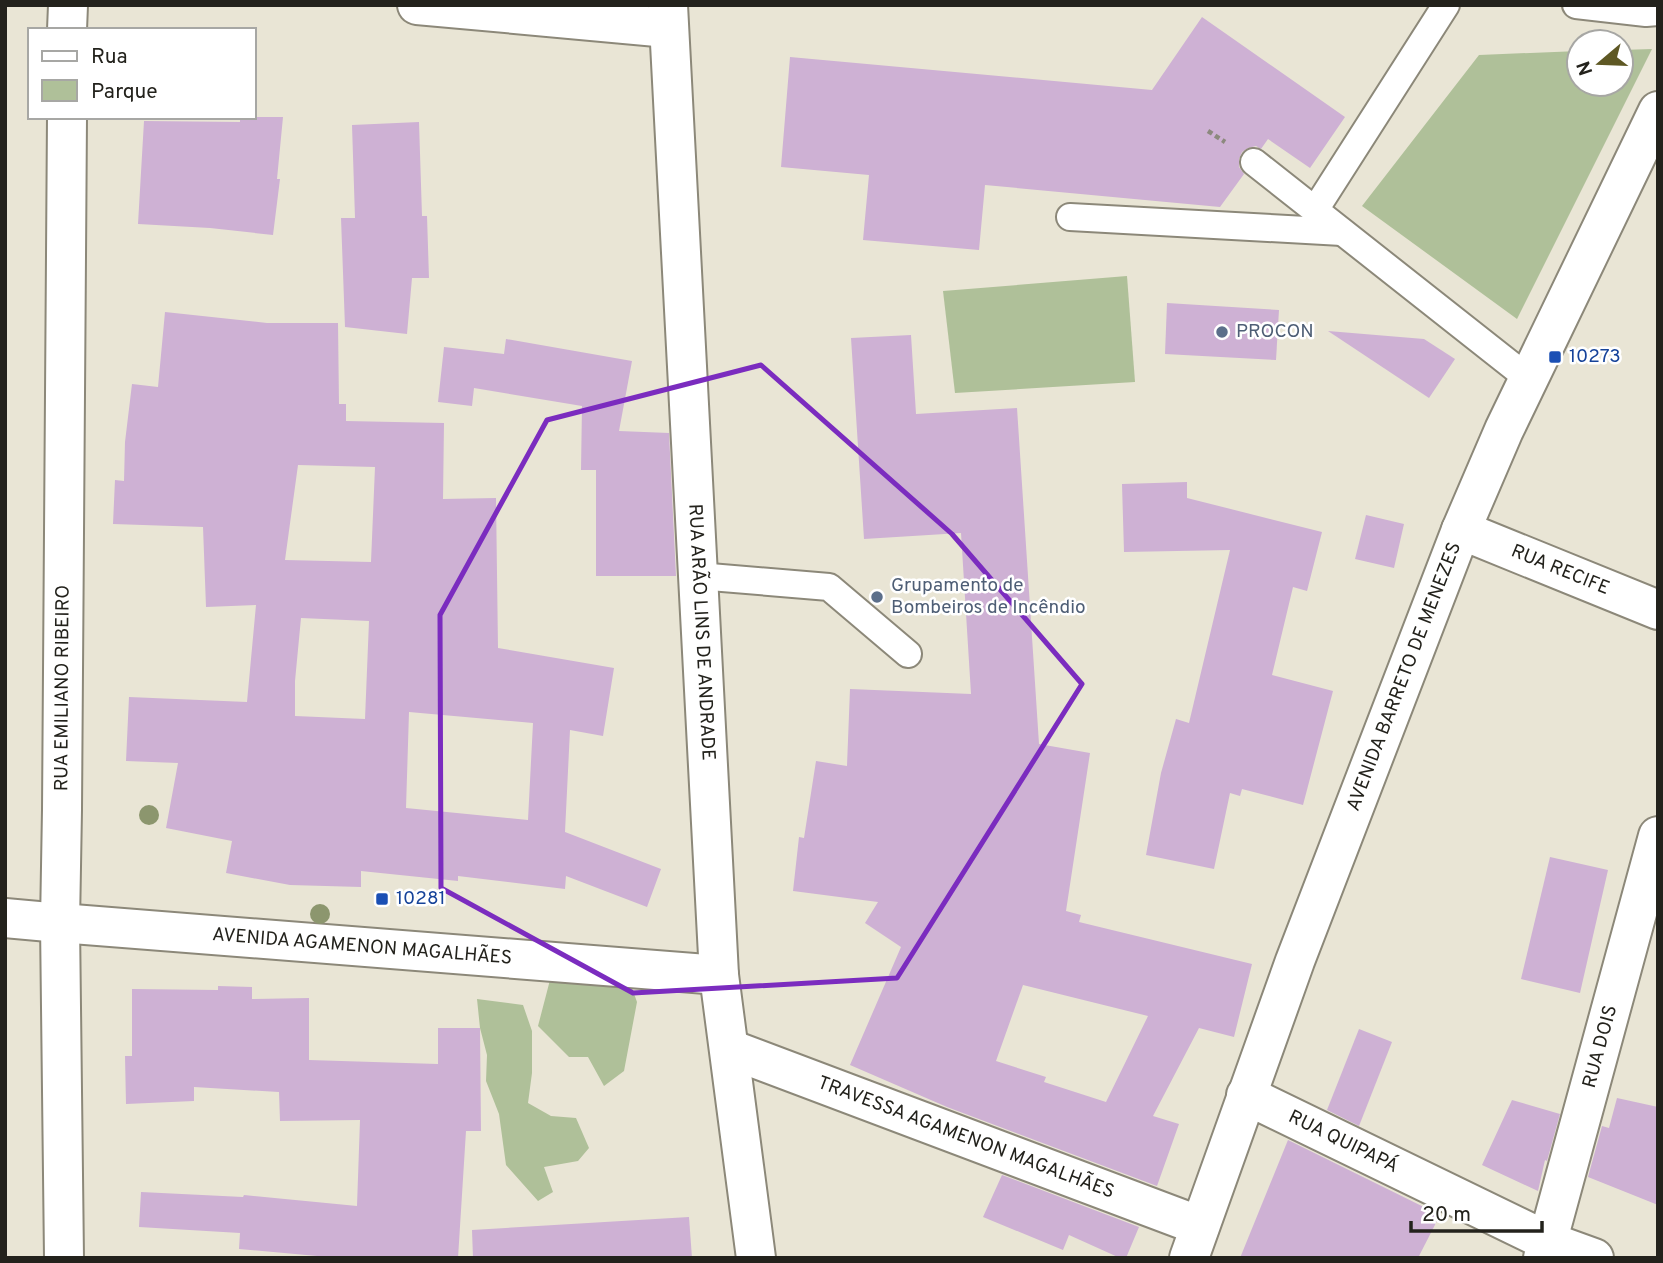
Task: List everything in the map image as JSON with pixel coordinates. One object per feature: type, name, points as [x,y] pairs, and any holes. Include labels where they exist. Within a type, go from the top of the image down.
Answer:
[{"type":"main road","points":[[67,28],[68,5]]},
{"type":"main road","points":[[417,5],[668,17]]},
{"type":"main road","name":"RUA ARÃO LINS DE ANDRADE","points":[[668,17],[719,975],[755,1258]]},
{"type":"main road","name":"AVENIDA BARRETO DE MENEZES","points":[[1194,1242],[1295,961],[1461,530],[1529,379],[1658,111]]},
{"type":"main road","name":"RUA EMILIANO RIBEIRO","points":[[64,1258],[60,923],[67,119]]},
{"type":"main road","name":"RUA RECIFE","points":[[1461,530],[1658,610]]},
{"type":"main road","name":"RUA DOIS","points":[[1545,1250],[1658,836]]},
{"type":"main road","name":"AVENIDA AGAMENON MAGALHÃES","points":[[5,918],[719,975]]},
{"type":"main road","name":"TRAVESSA AGAMENON MAGALHÃES","points":[[730,1049],[1194,1242]]},
{"type":"main road","name":"RUA QUIPAPÁ","points":[[1246,1095],[1545,1250],[1594,1258]]},
{"type":"lane","points":[[1315,210],[1446,5]]},
{"type":"lane","points":[[1576,5],[1654,17]]},
{"type":"lane","points":[[1254,162],[1529,379]]},
{"type":"lane","points":[[1070,217],[1342,232]]},
{"type":"lane","points":[[698,576],[830,587],[908,653]]},
{"type":"highlighted area","points":[[761,365],[952,534],[1082,684],[897,978],[633,993],[441,888],[440,615],[547,420]]},
{"type":"green space","points":[[1652,49],[1635,83],[1635,50]]},
{"type":"green space","points":[[1565,52],[1565,98],[1628,98],[1517,319],[1362,206],[1479,55]]},
{"type":"green space","points":[[1127,276],[1135,382],[955,393],[943,291]]},
{"type":"green space","points":[[628,977],[637,1002],[624,1071],[604,1086],[588,1057],[569,1057],[538,1026],[550,980]]},
{"type":"green space","points":[[477,999],[523,1005],[532,1031],[532,1073],[528,1103],[551,1116],[576,1118],[589,1148],[578,1161],[544,1167],[553,1192],[538,1201],[506,1165],[499,1114],[486,1081],[487,1055],[480,1028]]},
{"type":"building","points":[[1202,17],[1345,117],[1310,168],[1268,139],[1261,149],[1256,146],[1242,152],[1239,167],[1244,174],[1220,207],[985,185],[979,250],[863,240],[869,175],[781,167],[790,57],[1152,90]]},
{"type":"building","points":[[256,117],[283,117],[277,179],[280,179],[273,235],[138,224],[144,121],[240,122],[240,119]]},
{"type":"building","points":[[419,122],[422,216],[427,216],[429,278],[412,278],[407,334],[345,327],[341,218],[355,218],[352,125]]},
{"type":"building","name":"PROCON","points":[[1167,303],[1279,310],[1276,360],[1165,354]]},
{"type":"building","points":[[165,312],[267,323],[338,323],[339,404],[346,404],[346,421],[444,423],[443,499],[496,498],[498,648],[614,668],[603,736],[570,730],[565,832],[661,869],[647,907],[566,876],[565,889],[458,876],[458,881],[361,871],[361,887],[290,885],[226,873],[232,841],[166,828],[178,763],[126,761],[129,697],[247,702],[256,605],[206,607],[203,527],[113,524],[115,480],[124,481],[125,442],[132,384],[158,387]],"holes":[[[298,465],[375,467],[371,562],[285,560]],[[301,618],[369,621],[365,719],[295,716],[295,681]],[[409,712],[533,723],[528,820],[406,808]]]},
{"type":"building","points":[[1328,331],[1424,339],[1455,359],[1429,398]]},
{"type":"building","points":[[911,335],[916,414],[1017,408],[1039,744],[1090,753],[1066,911],[1081,915],[1079,922],[1252,964],[1234,1037],[1199,1028],[1153,1116],[1179,1124],[1157,1186],[947,1107],[850,1065],[901,947],[865,923],[878,902],[793,891],[799,837],[804,838],[816,761],[847,766],[850,689],[971,694],[961,533],[864,539],[851,338]],"holes":[[[1023,985],[1148,1016],[1106,1102],[1044,1082],[1046,1077],[996,1061]]]},
{"type":"building","points":[[506,339],[632,361],[619,431],[669,433],[676,576],[596,576],[596,470],[581,470],[582,406],[474,388],[472,406],[438,402],[444,347],[504,354]]},
{"type":"building","points":[[1187,482],[1187,498],[1322,532],[1307,591],[1293,587],[1272,675],[1333,691],[1303,805],[1242,789],[1240,796],[1230,793],[1214,869],[1146,855],[1161,773],[1176,719],[1189,723],[1230,550],[1124,552],[1122,484]]},
{"type":"building","points":[[1366,515],[1404,524],[1394,568],[1355,559]]},
{"type":"building","points":[[1550,857],[1608,870],[1580,993],[1521,979]]},
{"type":"building","points":[[218,986],[252,987],[252,999],[309,998],[309,1060],[438,1064],[438,1028],[480,1028],[481,1131],[466,1131],[458,1258],[339,1258],[239,1249],[240,1233],[139,1227],[141,1192],[244,1195],[357,1206],[360,1120],[280,1121],[279,1092],[194,1087],[194,1101],[126,1104],[125,1056],[132,1056],[132,989],[218,990]]},
{"type":"building","points":[[1359,1029],[1392,1042],[1359,1126],[1327,1110]]},
{"type":"building","points":[[1617,1098],[1658,1107],[1658,1205],[1588,1177],[1602,1126],[1609,1128]]},
{"type":"building","points":[[1512,1100],[1560,1114],[1538,1191],[1482,1165]]},
{"type":"building","points":[[1288,1140],[1440,1215],[1418,1258],[1240,1258]]},
{"type":"building","points":[[1002,1175],[1139,1227],[1126,1258],[1120,1258],[1069,1235],[1063,1250],[983,1217]]},
{"type":"building","points":[[689,1217],[692,1258],[473,1258],[472,1230]]},
{"type":"place","name":"PROCON","points":[[1222,332]]},
{"type":"place","name":"10273","points":[[1555,357]]},
{"type":"place","name":"Grupamento de Bombeiros de Incêndio","points":[[877,597]]},
{"type":"place","name":"10281","points":[[382,899]]}]
